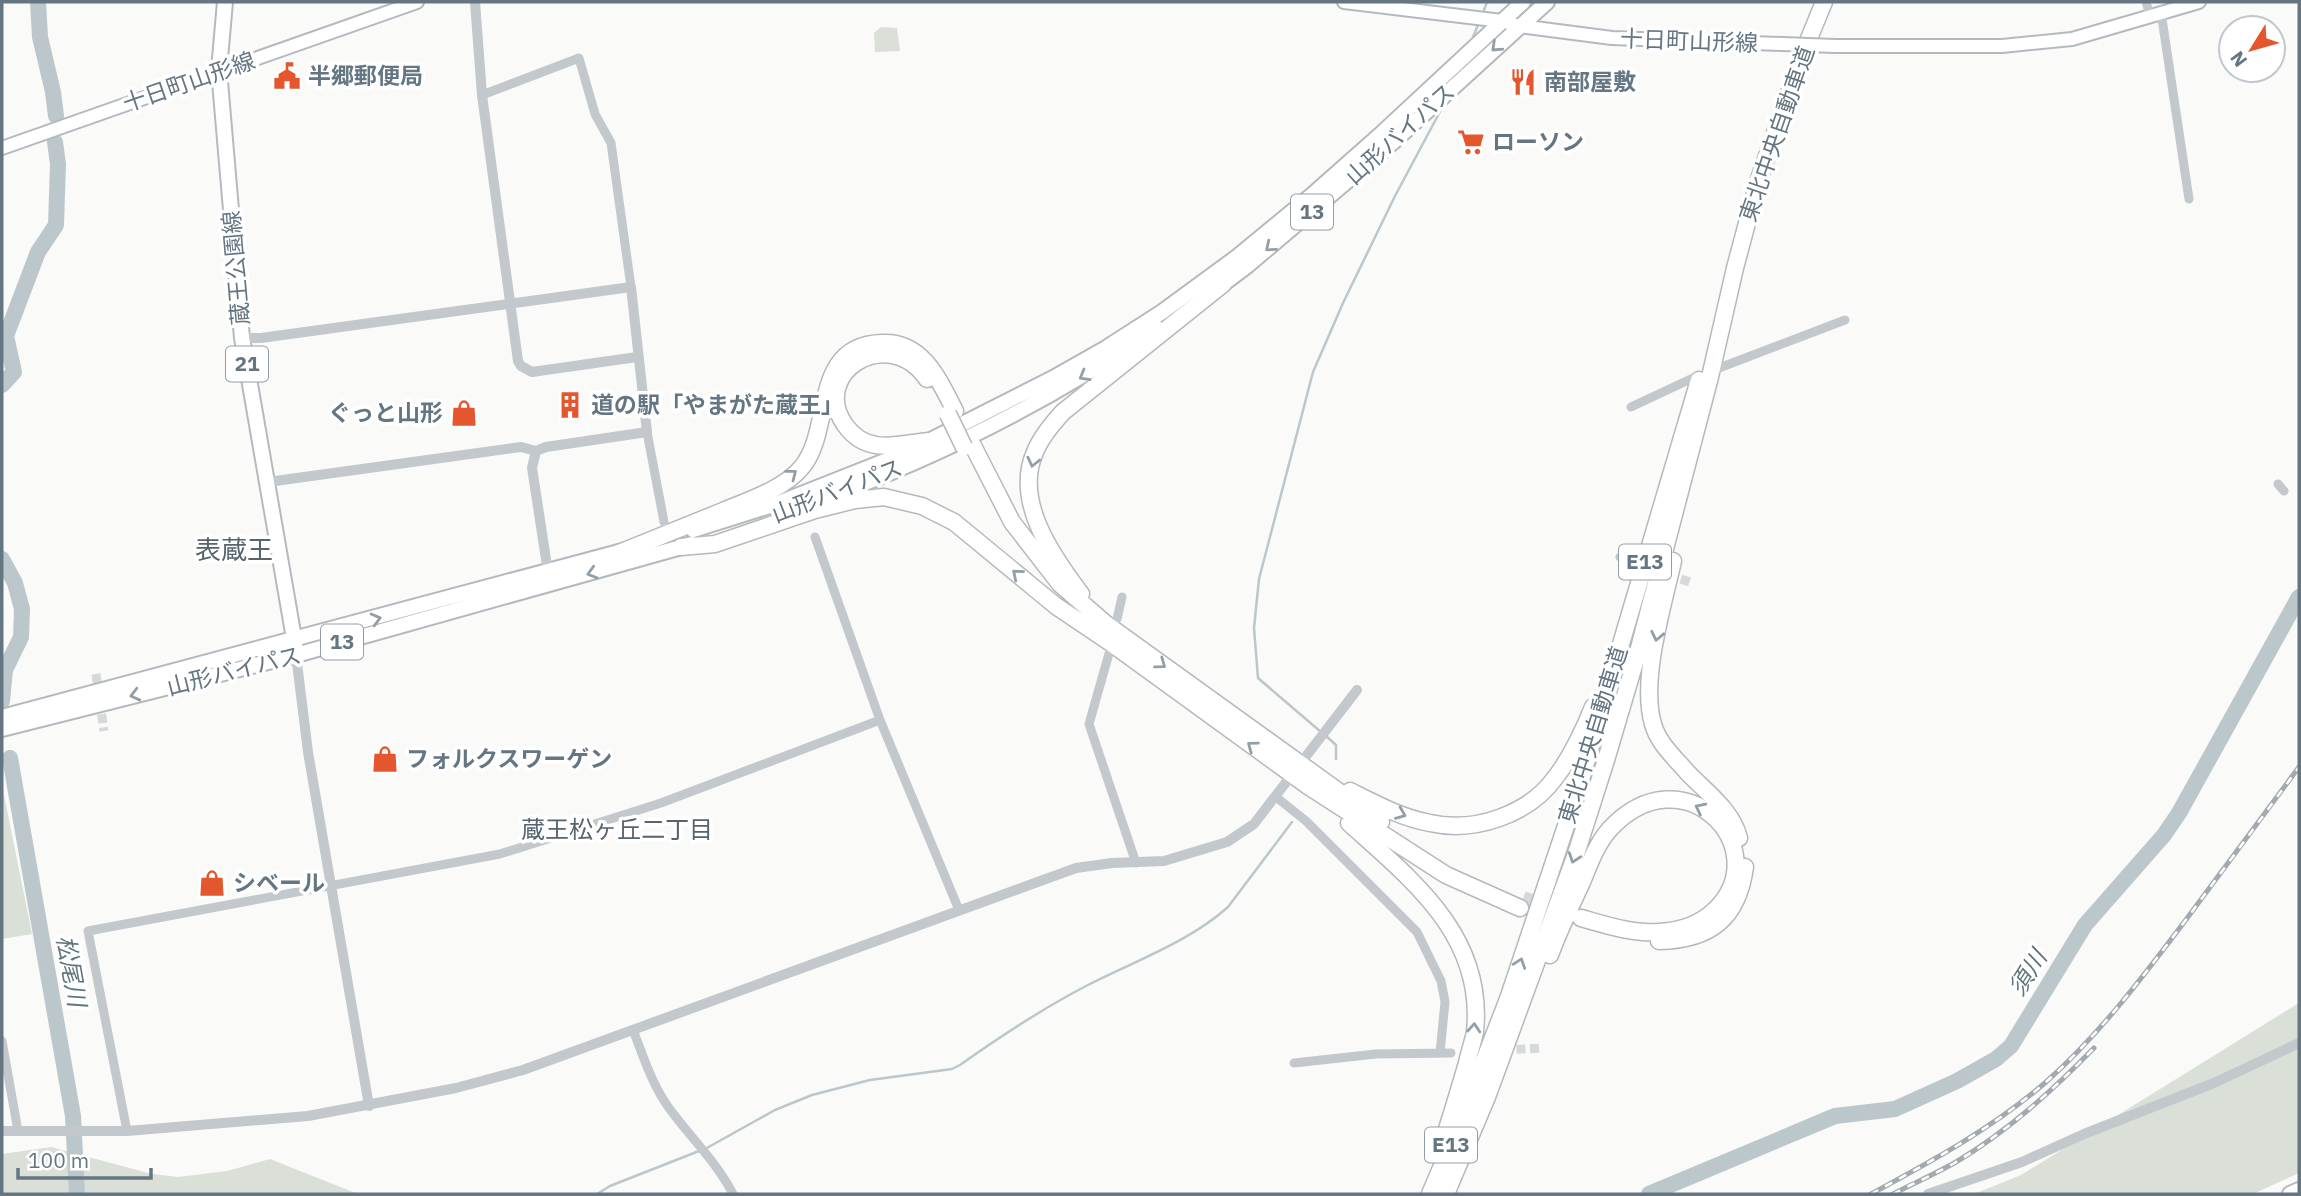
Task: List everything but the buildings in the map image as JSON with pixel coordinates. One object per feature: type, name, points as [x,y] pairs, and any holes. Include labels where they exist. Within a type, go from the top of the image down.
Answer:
[{"type":"highway","name":"東北中央自動車道","points":[[1430,1194],[1478,1096],[1571,866],[1638,652],[1758,182],[1776,126],[1825,2]]},
{"type":"highway","name":"東北中央自動車道","points":[[1478,1096],[1577,793],[1684,428],[1735,268]]},
{"type":"highway","points":[[1111,622],[1063,570],[1040,532],[1031,502],[1030,475],[1034,453],[1049,428],[1063,412],[1223,284]]},
{"type":"highway","points":[[619,553],[770,491],[802,468],[811,451],[825,391],[835,370],[847,355],[861,347],[900,344],[925,360],[1004,523],[1017,542],[1063,599],[1110,647]]},
{"type":"highway","points":[[930,441],[888,447],[864,442],[851,433],[840,417],[836,399],[839,383],[849,367],[866,355],[890,354],[906,360],[920,369],[952,412]]},
{"type":"highway","points":[[1424,1194],[1478,1096],[1554,945],[1595,851],[1607,832],[1629,812],[1646,804],[1681,799],[1708,810],[1727,832],[1735,855],[1734,878],[1723,902],[1706,920],[1683,929],[1637,931],[1578,923],[1645,941],[1681,941],[1708,932],[1728,913],[1742,890],[1746,862],[1737,831],[1718,801],[1669,752],[1653,725],[1650,691],[1651,665],[1708,374]]},
{"type":"highway","points":[[1312,780],[1412,818],[1431,824],[1450,825],[1484,823],[1504,816],[1528,803],[1554,780],[1578,742],[1598,692],[1655,501],[1684,428]]},
{"type":"highway","points":[[968,445],[1012,522],[1060,584],[1312,780],[1421,892],[1453,930],[1468,965],[1475,998],[1478,1096]]},
{"type":"highway","points":[[681,547],[715,544],[855,500],[884,497],[922,506],[954,522],[1110,647],[1409,841],[1522,904]]},
{"type":"highway","name":"E13","points":[[1446,1194],[1478,1096]]},
{"type":"main road","name":"蔵王公園線","points":[[225,2],[219,70],[242,338],[296,648]]},
{"type":"main road","name":"十日町山形線","points":[[2,148],[417,2]]},
{"type":"main road","name":"十日町山形線","points":[[1344,2],[1502,21],[1519,26],[1612,38],[1835,46],[2001,46],[2072,38],[2152,9],[2199,2]]},
{"type":"main road","name":"山形バイパス","points":[[2,717],[296,648],[619,553],[776,504],[930,441],[1053,379],[1106,348],[1162,312],[1237,257],[1381,134],[1523,2]]},
{"type":"main road","name":"山形バイパス","points":[[2,729],[296,648],[681,547],[850,489],[962,440],[1085,376],[1223,284],[1392,143],[1547,2]]},
{"type":"main road","points":[[2290,1194],[2299,1190]]},
{"type":"street","points":[[475,2],[482,95],[519,361],[526,370],[532,372],[637,357]]},
{"type":"street","points":[[2152,9],[2189,199]]},
{"type":"street","points":[[482,95],[579,58],[595,114],[611,143],[647,432],[664,522]]},
{"type":"street","points":[[242,338],[261,338],[631,287]]},
{"type":"street","points":[[1632,407],[1845,320]]},
{"type":"street","points":[[268,482],[521,447],[536,452],[545,447],[647,432]]},
{"type":"street","points":[[536,452],[533,468],[548,572]]},
{"type":"street","points":[[815,537],[880,720],[959,910]]},
{"type":"street","points":[[1620,557],[1633,564]]},
{"type":"street","points":[[1111,622],[1122,597]]},
{"type":"street","points":[[1110,647],[1089,724],[1136,863]]},
{"type":"street","points":[[296,648],[307,752],[369,1106]]},
{"type":"street","points":[[1307,755],[1357,690]]},
{"type":"street","points":[[127,1131],[88,932],[500,854],[661,803],[880,720]]},
{"type":"street","points":[[2,1131],[127,1131],[308,1116],[456,1088],[523,1070],[1076,868],[1112,863],[1164,861],[1227,842],[1254,824],[1287,782]]},
{"type":"street","points":[[1276,797],[1306,821],[1416,932],[1441,981],[1445,1002],[1440,1053]]},
{"type":"street","points":[[633,1030],[651,1079],[671,1111],[708,1154],[733,1194]]},
{"type":"street","points":[[2,1041],[18,1131]]},
{"type":"street","points":[[1928,1194],[2022,1162],[2084,1134],[2214,1083],[2299,1043]]},
{"type":"street","points":[[1294,1063],[1377,1054],[1451,1053]]},
{"type":"shaded area","points":[[881,27],[897,28],[900,51],[875,52],[874,33]]},
{"type":"shaded area","points":[[2,785],[32,934],[2,939]]},
{"type":"shaded area","points":[[2299,1003],[2299,1173],[2253,1194],[1974,1194],[2021,1175]]},
{"type":"shaded area","points":[[51,1147],[152,1174],[178,1177],[227,1171],[270,1159],[358,1194],[2,1194],[2,1154]]},
{"type":"waterway","name":"松尾川","points":[[38,2],[40,37],[56,116]]},
{"type":"waterway","points":[[1484,10],[1487,2]]},
{"type":"waterway","points":[[1473,37],[1478,25]]},
{"type":"waterway","points":[[1321,732],[1258,678],[1254,628],[1259,579],[1313,372],[1395,196],[1443,106]]},
{"type":"waterway","name":"松尾川","points":[[2,385],[14,372],[6,336],[38,252],[56,225],[58,164],[55,142]]},
{"type":"waterway","name":"松尾川","points":[[2,559],[15,583],[22,609],[21,637],[5,670],[2,701]]},
{"type":"waterway","name":"須川","points":[[1649,1194],[1835,1116],[1895,1109],[1957,1081],[1996,1059],[2011,1046],[2085,925],[2164,835],[2179,813],[2299,597]]},
{"type":"waterway","points":[[1326,736],[1336,745],[1336,759]]},
{"type":"waterway","name":"松尾川","points":[[10,758],[73,1116],[77,1194]]},
{"type":"waterway","points":[[705,1149],[775,1110],[812,1095],[870,1080],[952,1069],[960,1065],[1055,1003],[1179,941],[1213,919],[1228,907],[1292,822]]},
{"type":"waterway","points":[[597,1194],[610,1186],[699,1151]]},
{"type":"tunnel","points":[[1668,575],[1693,583]]},
{"type":"tunnel","points":[[96,674],[104,731]]},
{"type":"tunnel","points":[[1523,899],[1550,908]]},
{"type":"tunnel","points":[[1503,1050],[1543,1048]]},
{"type":"railway","points":[[1871,1194],[1983,1129],[2026,1099],[2065,1064],[2136,985],[2299,767]]},
{"type":"railway","points":[[1893,1194],[1956,1162],[1994,1137],[2046,1095],[2094,1048]]},
{"type":"place","name":"半郷郵便局","points":[[287,76]]},
{"type":"place","name":"南部屋敷","points":[[1523,82]]},
{"type":"place","name":"ローソン","points":[[1471,142]]},
{"type":"place","name":"道の駅「やまがた蔵王」","points":[[570,405]]},
{"type":"place","name":"ぐっと山形","points":[[464,413]]},
{"type":"place","name":"フォルクスワーゲン","points":[[385,759]]},
{"type":"place","name":"シベール","points":[[212,883]]},
{"type":"district","name":"表蔵王","points":[[234,550]]},
{"type":"district","name":"蔵王松ヶ丘二丁目","points":[[617,830]]}]
